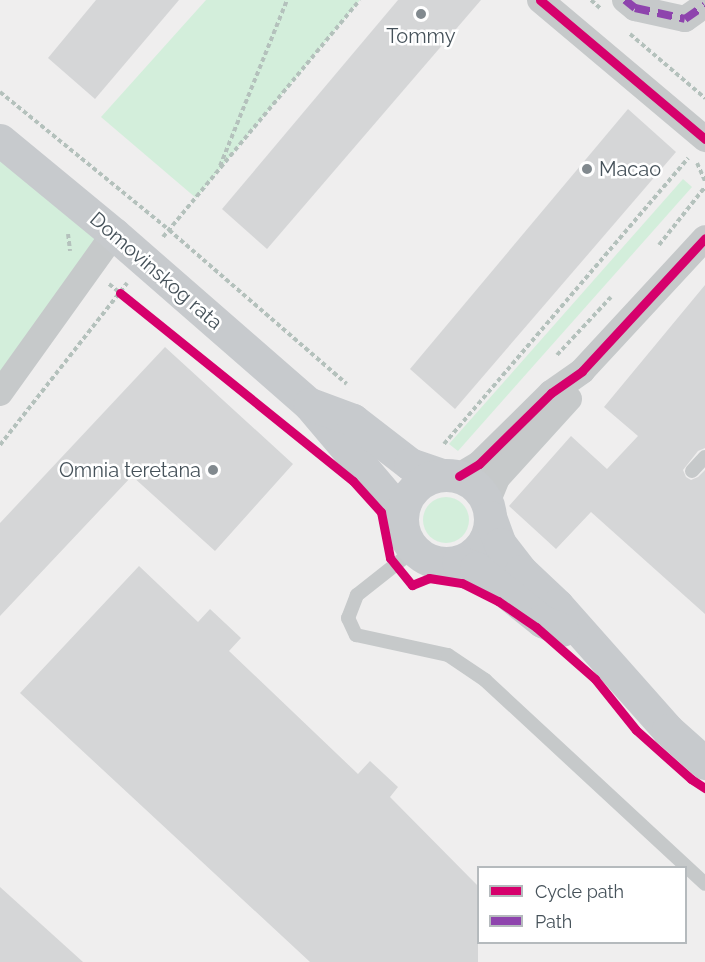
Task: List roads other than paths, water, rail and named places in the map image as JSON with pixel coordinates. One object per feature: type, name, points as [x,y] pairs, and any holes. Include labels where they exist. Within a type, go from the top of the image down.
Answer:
[{"type":"main road","name":"Domovinskog rata","points":[[0,140],[114,234],[309,404],[402,514]]},
{"type":"main road","name":"Domovinskog rata","points":[[309,404],[353,420],[410,464],[449,468]]},
{"type":"main road","points":[[588,641],[542,621],[476,568],[458,562],[434,562],[414,550],[402,526],[402,514],[405,501],[418,484],[449,468],[480,490],[500,544],[521,571],[557,605],[669,730],[705,764]]},
{"type":"main road","points":[[458,562],[471,555],[482,545],[488,532],[489,510]]},
{"type":"street","points":[[543,1],[699,146]]},
{"type":"street","points":[[617,8],[635,8],[685,19],[705,5]]},
{"type":"street","points":[[0,393],[114,234]]},
{"type":"street","points":[[449,468],[479,464],[551,393],[582,371],[705,238]]},
{"type":"street","points":[[489,510],[497,478],[568,399],[582,371]]},
{"type":"lane","points":[[692,471],[705,457]]},
{"type":"lane","points":[[414,550],[357,595],[348,618],[356,635],[448,655],[485,680],[686,866]]},
{"type":"lane","points":[[687,867],[705,884]]},
{"type":"place","name":"Tommy","points":[[421,14]]},
{"type":"place","name":"Macao","points":[[587,169]]},
{"type":"place","name":"Omnia teretana","points":[[213,470]]}]
